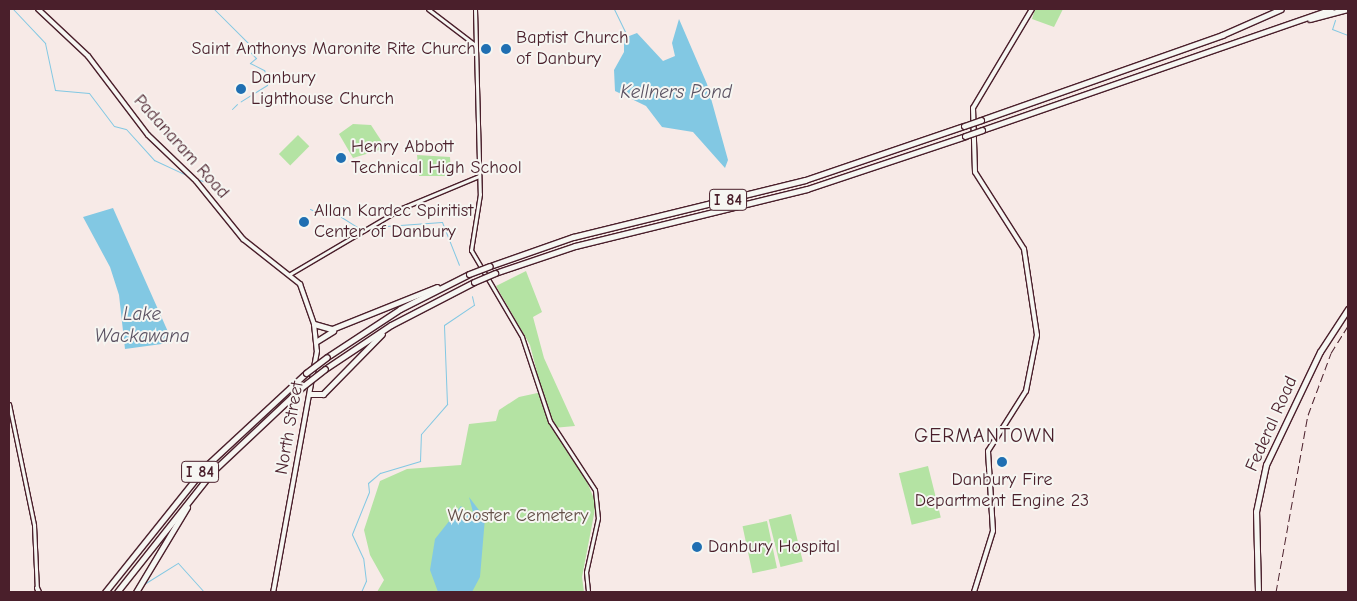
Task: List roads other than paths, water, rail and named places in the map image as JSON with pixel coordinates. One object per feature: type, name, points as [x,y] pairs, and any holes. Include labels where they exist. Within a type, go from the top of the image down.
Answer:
[{"type":"highway","name":"I 84","points":[[106,592],[206,466],[306,373],[327,356],[400,309],[469,274],[573,237],[805,180],[1193,45],[1281,9]]},
{"type":"highway","points":[[1220,46],[1331,9]]},
{"type":"highway","name":"I 84","points":[[118,590],[213,471],[302,387],[325,369],[432,302],[474,282],[494,273],[583,244],[807,189],[982,130],[1198,53],[1347,9]]},
{"type":"highway","points":[[314,324],[325,330],[344,325],[461,278]]},
{"type":"highway","points":[[310,394],[323,394],[373,340],[432,302]]},
{"type":"highway","points":[[317,341],[344,325]]},
{"type":"highway","points":[[136,592],[213,471]]},
{"type":"main road","name":"Padanaram Road","points":[[38,9],[88,56],[148,135],[194,180],[242,238],[290,274]]},
{"type":"main road","points":[[974,592],[993,531],[987,462],[992,441],[1023,398],[1035,358],[1036,328],[1021,241],[978,178],[973,108],[1032,9]]},
{"type":"main road","name":"North Street","points":[[273,592],[310,394],[317,341],[314,324],[300,284],[290,274]]},
{"type":"main road","name":"Federal Road","points":[[1258,592],[1256,512],[1264,472],[1320,352],[1347,310]]},
{"type":"street","points":[[428,9],[474,44]]},
{"type":"street","points":[[475,9],[474,44],[479,176],[471,234],[473,258],[522,337],[546,413],[584,467],[597,499],[598,518],[586,579],[588,592]]},
{"type":"street","points":[[290,274],[402,208],[479,176]]},
{"type":"street","points":[[9,404],[34,525],[38,591]]},
{"type":"water","name":"Kellners Pond","points":[[679,19],[707,84],[728,160],[725,168],[693,132],[662,127],[646,106],[615,91],[614,70],[624,52],[624,38],[637,33],[663,61],[675,56],[672,43]]},
{"type":"water","name":"Lake Wackawana","points":[[113,208],[169,334],[169,343],[125,349],[119,295],[110,267],[83,217]]},
{"type":"water","points":[[469,497],[485,518],[480,577],[472,592],[438,592],[430,570],[435,539],[461,506],[467,513],[473,512]]},
{"type":"waterway","points":[[13,9],[45,43],[55,90],[89,93],[114,126],[126,129],[154,160],[190,177]]},
{"type":"waterway","points":[[214,9],[248,43],[249,51],[256,58],[250,63],[264,70],[268,79],[267,85],[241,101]]},
{"type":"waterway","points":[[614,9],[625,32]]},
{"type":"waterway","points":[[1335,20],[1332,29],[1348,35]]},
{"type":"waterway","points":[[232,109],[237,104]]},
{"type":"waterway","points":[[196,179],[213,184]]},
{"type":"waterway","points":[[310,209],[319,213],[330,210],[360,229]]},
{"type":"waterway","points":[[372,232],[386,226],[442,222],[459,265]]},
{"type":"waterway","points":[[361,592],[366,581],[363,558],[352,534],[369,492],[368,483],[380,473],[420,461],[421,434],[447,404],[444,325],[474,305],[472,296]]},
{"type":"waterway","points":[[144,584],[178,563],[204,592]]},
{"type":"railway","points":[[1276,592],[1308,415],[1331,353],[1348,326]]},
{"type":"place","name":"Saint Anthonys Maronite Rite Church","points":[[486,49]]},
{"type":"place","name":"Baptist Church of Danbury","points":[[506,49]]},
{"type":"place","name":"Danbury Lighthouse Church","points":[[241,89]]},
{"type":"place","name":"Henry Abbott Technical High School","points":[[341,158]]},
{"type":"place","name":"Allan Kardec Spiritist Center of Danbury","points":[[304,222]]},
{"type":"place","name":"Danbury Fire Department Engine 23","points":[[1002,462]]},
{"type":"place","name":"Danbury Hospital","points":[[697,547]]},
{"type":"district","name":"GERMANTOWN","points":[[985,435]]},
{"type":"park label","name":"Wooster Cemetery","points":[[518,516]]}]
